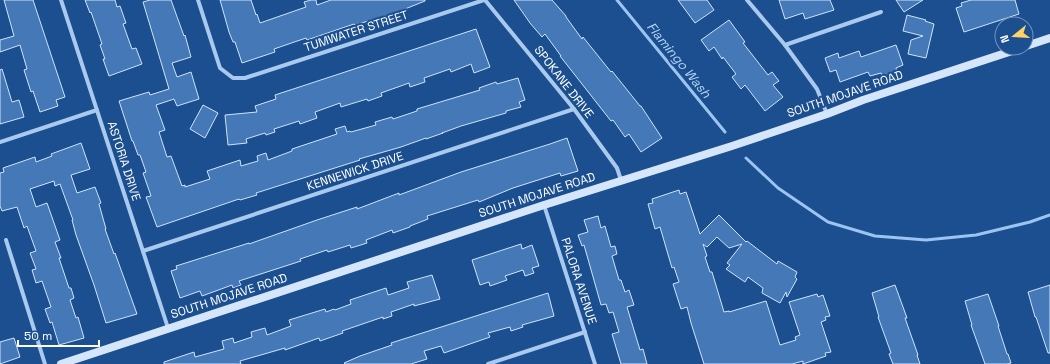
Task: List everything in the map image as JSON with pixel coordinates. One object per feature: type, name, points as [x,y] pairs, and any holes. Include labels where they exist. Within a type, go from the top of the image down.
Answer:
[{"type":"street","name":"ASTORIA DRIVE","points":[[61,0],[168,329]]},
{"type":"street","name":"TUMWATER STREET","points":[[198,0],[220,68],[233,78],[246,78],[485,0]]},
{"type":"street","name":"SPOKANE DRIVE","points":[[485,0],[574,109],[617,168],[621,180]]},
{"type":"street","points":[[748,0],[817,89],[827,114]]},
{"type":"street","points":[[785,46],[881,12]]},
{"type":"street","points":[[1034,43],[1050,38]]},
{"type":"street","name":"SOUTH MOJAVE ROAD","points":[[61,364],[544,205],[703,155],[997,56]]},
{"type":"street","name":"KENNEWICK DRIVE","points":[[143,251],[574,109]]},
{"type":"street","points":[[0,142],[97,110]]},
{"type":"street","name":"PALORA AVENUE","points":[[544,205],[595,364]]},
{"type":"street","points":[[6,240],[45,364]]},
{"type":"street","points":[[488,364],[585,332]]},
{"type":"building","points":[[4,0],[33,0],[65,97],[56,100],[58,106],[40,112],[33,91],[31,92],[24,70],[27,69],[20,45],[0,52],[0,40],[14,36]]},
{"type":"building","points":[[85,0],[115,0],[117,7],[120,6],[126,23],[123,24],[132,49],[136,48],[142,64],[109,76],[103,59],[105,59],[100,45],[102,44],[91,12],[90,13]]},
{"type":"building","points":[[150,0],[171,0],[184,36],[185,35],[191,57],[172,63],[177,77],[191,72],[199,99],[177,106],[174,99],[156,105],[165,130],[159,132],[167,157],[171,156],[182,186],[185,185],[185,187],[210,179],[207,171],[240,160],[241,166],[258,161],[257,156],[266,153],[268,160],[292,151],[292,149],[337,134],[335,129],[345,126],[347,132],[351,132],[376,125],[375,122],[392,117],[393,119],[417,111],[417,109],[480,90],[479,88],[496,82],[497,84],[518,78],[525,100],[519,102],[521,107],[506,111],[506,113],[359,159],[360,160],[256,193],[257,195],[239,199],[157,227],[146,197],[151,196],[143,173],[146,172],[140,155],[138,155],[132,141],[119,101],[149,92],[150,95],[169,89],[143,2]]},
{"type":"building","points":[[220,0],[251,0],[260,23],[306,7],[304,2],[311,0],[316,0],[317,5],[331,0],[425,1],[395,13],[355,25],[354,24],[307,40],[306,38],[274,49],[275,52],[242,63],[235,42],[233,42],[229,32]]},
{"type":"building","points":[[514,0],[552,0],[566,16],[582,39],[583,37],[641,106],[662,138],[641,152],[629,134],[625,137],[613,120],[611,121],[560,56],[545,34],[542,37]]},
{"type":"building","points":[[678,0],[707,0],[714,10],[695,23]]},
{"type":"building","points":[[779,0],[830,0],[834,10],[805,19],[803,13],[785,19]]},
{"type":"building","points":[[896,0],[923,0],[904,12]]},
{"type":"building","points":[[971,0],[1015,0],[1019,14],[1013,16],[994,16],[994,22],[964,32],[956,8],[962,6],[961,3]]},
{"type":"building","points":[[907,15],[926,20],[925,21],[934,24],[926,58],[908,54],[911,40],[923,36],[903,31]]},
{"type":"building","points":[[729,20],[745,42],[743,43],[768,75],[772,72],[779,81],[773,85],[783,97],[765,111],[745,85],[741,89],[732,77],[736,74],[723,57],[722,59],[714,47],[709,51],[701,40]]},
{"type":"building","points":[[476,29],[490,67],[474,73],[471,64],[451,72],[450,69],[424,78],[425,82],[410,87],[409,83],[381,93],[382,96],[368,101],[367,99],[341,107],[340,103],[315,112],[317,118],[300,124],[299,121],[274,129],[275,132],[266,135],[265,133],[246,139],[247,143],[228,145],[225,115],[257,112],[255,106],[276,99],[275,95]]},
{"type":"building","points":[[896,45],[903,65],[896,68],[897,73],[883,78],[881,73],[870,76],[868,72],[840,82],[836,70],[830,72],[825,58],[838,53],[839,58],[859,51],[861,57]]},
{"type":"building","points":[[2,69],[12,102],[19,100],[24,117],[0,124],[0,70]]},
{"type":"building","points":[[203,105],[218,113],[205,138],[190,129]]},
{"type":"building","points":[[567,138],[578,171],[561,176],[560,173],[513,188],[479,202],[478,200],[427,216],[428,219],[410,227],[393,233],[392,230],[366,240],[367,243],[351,248],[350,245],[328,252],[327,250],[300,259],[301,261],[239,281],[241,285],[233,288],[232,285],[202,296],[200,291],[180,298],[171,271],[177,269],[176,266],[249,244],[357,207],[357,209],[461,172]]},
{"type":"building","points":[[81,143],[90,169],[71,175],[77,193],[95,187],[101,203],[99,204],[105,229],[137,314],[106,323],[60,184],[55,186],[54,181],[30,189],[36,207],[47,203],[60,240],[55,242],[61,258],[59,258],[74,298],[70,300],[76,318],[78,317],[84,338],[59,345],[52,322],[50,323],[45,309],[51,307],[42,281],[36,283],[32,270],[36,269],[30,253],[36,251],[27,226],[24,228],[17,207],[2,211],[0,206],[0,173],[4,172],[3,168],[35,157],[36,162],[52,156],[51,154]]},
{"type":"building","points":[[679,190],[680,194],[686,192],[700,234],[719,215],[746,242],[747,241],[777,264],[778,261],[797,272],[795,277],[797,279],[787,297],[786,292],[780,303],[762,293],[763,288],[748,277],[745,282],[726,269],[730,265],[727,263],[742,244],[729,248],[717,237],[707,247],[703,244],[707,256],[705,257],[710,272],[712,272],[724,312],[729,312],[766,301],[780,345],[796,340],[795,337],[800,335],[789,302],[817,294],[818,297],[823,295],[830,316],[825,317],[826,320],[821,322],[831,352],[825,353],[826,356],[803,364],[803,361],[792,364],[704,364],[687,307],[681,309],[673,284],[679,282],[674,267],[672,268],[660,227],[655,229],[648,204],[653,203],[652,199]]},
{"type":"building","points":[[598,216],[601,228],[605,226],[611,247],[615,246],[617,254],[612,256],[619,280],[621,280],[625,292],[629,290],[634,305],[627,307],[640,350],[643,349],[647,364],[621,364],[612,334],[619,332],[613,312],[609,313],[606,304],[601,305],[584,245],[582,246],[578,235],[588,232],[584,220]]},
{"type":"building","points":[[521,244],[522,249],[532,245],[539,266],[532,268],[534,273],[525,276],[523,270],[505,276],[507,280],[490,286],[489,282],[480,285],[472,260]]},
{"type":"building","points":[[432,275],[440,299],[414,306],[414,304],[391,312],[392,316],[383,319],[383,317],[342,331],[343,333],[320,341],[319,338],[285,350],[285,348],[240,361],[241,364],[164,364],[164,362],[194,352],[195,357],[224,349],[222,341],[233,338],[234,343],[252,337],[251,332],[265,328],[267,335],[291,326],[289,320],[325,309],[326,312],[335,310],[351,304],[350,300],[386,288],[388,295],[409,288],[407,282]]},
{"type":"building","points":[[895,285],[907,318],[905,318],[920,364],[893,364],[889,354],[891,353],[878,317],[872,293]]},
{"type":"building","points":[[1050,285],[1050,353],[1048,353],[1028,292]]},
{"type":"building","points":[[548,293],[554,316],[522,325],[523,327],[511,331],[510,327],[488,333],[490,337],[444,353],[441,346],[424,351],[427,359],[411,364],[344,363],[392,345],[391,343]]},
{"type":"building","points":[[988,294],[1011,363],[985,364],[971,325],[965,301]]},
{"type":"building","points":[[14,338],[20,357],[0,364],[0,342]]},
{"type":"waterway","name":"Flamingo Wash","points":[[617,0],[725,132]]},
{"type":"waterway","name":"Flamingo Wash","points":[[746,158],[778,188],[828,222],[875,236],[926,240],[976,235],[1030,222],[1050,215]]}]
